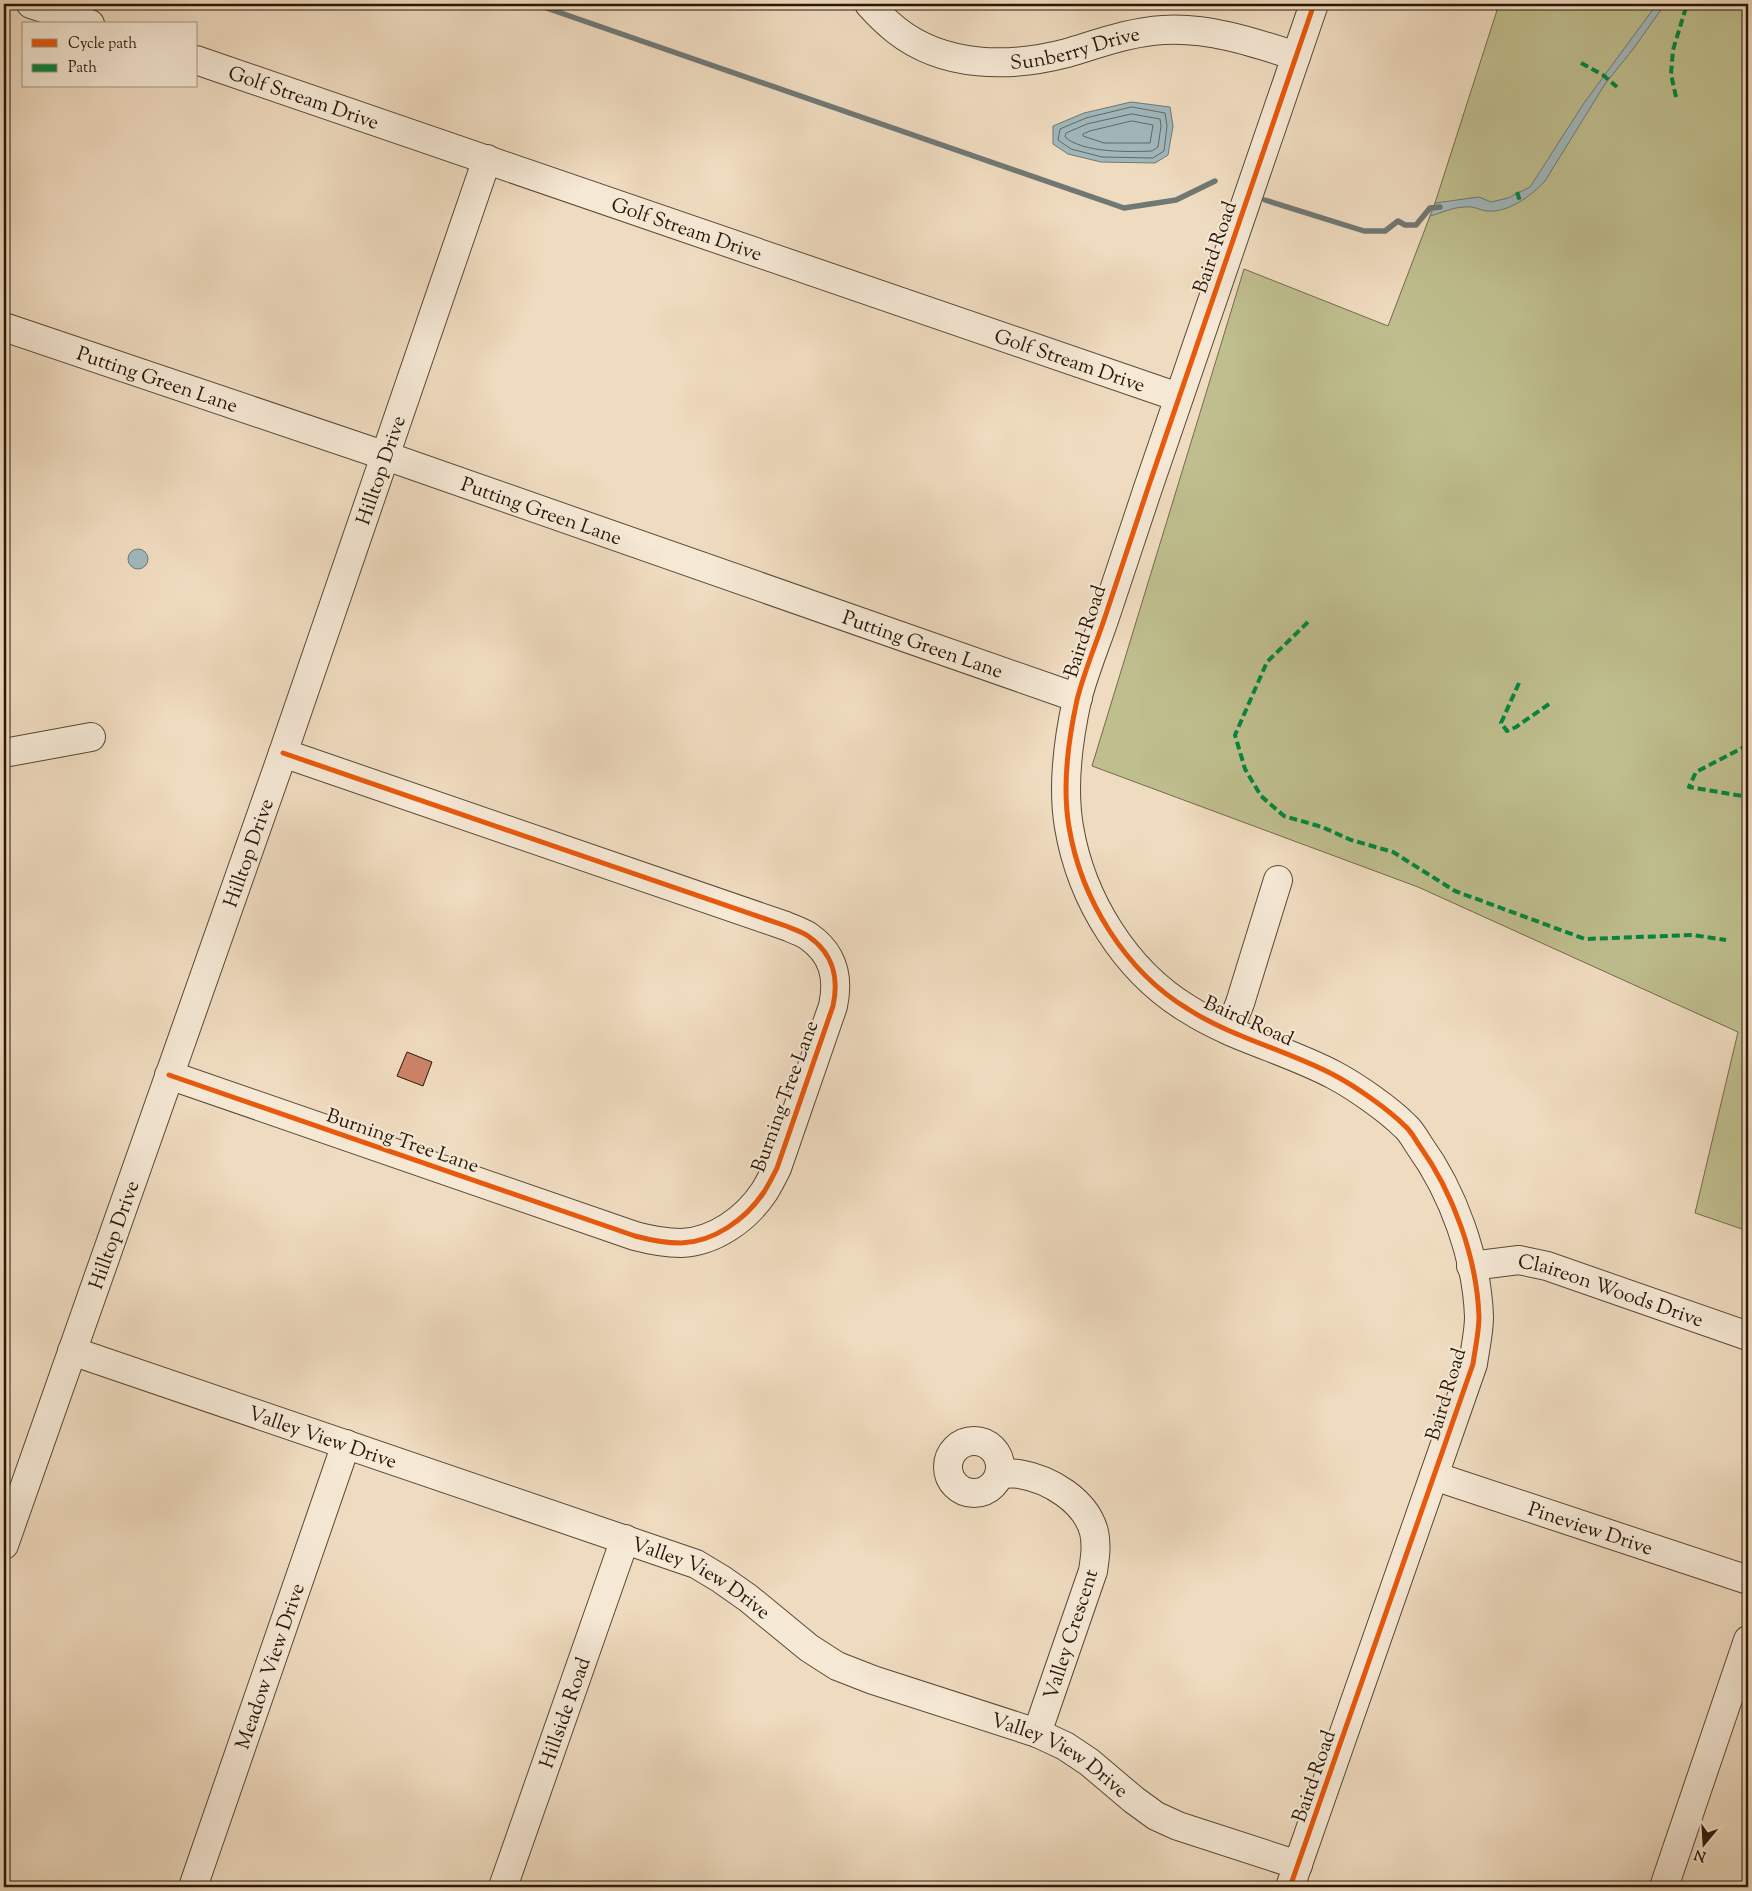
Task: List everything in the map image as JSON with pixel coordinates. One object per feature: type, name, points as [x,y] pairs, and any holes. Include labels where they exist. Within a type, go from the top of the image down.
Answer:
[{"type":"street","points":[[31,4],[84,22]]},
{"type":"street","name":"Sunberry Drive","points":[[869,4],[897,31],[915,42],[932,51],[974,62],[996,63],[1040,59],[1140,32],[1164,30],[1219,34],[1296,56]]},
{"type":"street","name":"Baird Road","points":[[1294,1876],[1473,1364],[1479,1320],[1476,1288],[1454,1208],[1442,1180],[1406,1126],[1379,1104],[1337,1076],[1288,1053],[1229,1030],[1186,1008],[1152,982],[1123,950],[1104,922],[1088,891],[1075,856],[1068,821],[1068,759],[1078,698],[1178,397],[1314,4]]},
{"type":"street","name":"Golf Stream Drive","points":[[198,61],[1178,397]]},
{"type":"street","name":"Hilltop Drive","points":[[4,1545],[283,754],[487,159]]},
{"type":"street","name":"Putting Green Lane","points":[[4,327],[386,456],[1078,698]]},
{"type":"street","points":[[4,753],[91,737]]},
{"type":"street","name":"Burning Tree Lane","points":[[169,1075],[635,1236],[658,1242],[682,1243],[708,1237],[728,1228],[748,1212],[764,1192],[777,1168],[833,1006],[837,988],[834,969],[825,952],[808,936],[777,923],[283,754]]},
{"type":"street","points":[[1229,1030],[1240,1003],[1278,880]]},
{"type":"street","name":"Claireon Woods Drive","points":[[1471,1266],[1519,1260],[1547,1266],[1748,1336]]},
{"type":"street","name":"Valley View Drive","points":[[72,1351],[625,1538],[696,1564],[722,1579],[809,1648],[838,1666],[873,1680],[1037,1733],[1064,1746],[1089,1762],[1156,1816],[1294,1876]]},
{"type":"street","name":"Meadow View Drive","points":[[193,1887],[346,1444]]},
{"type":"street","name":"Valley Crescent","points":[[1000,1474],[1019,1474],[1041,1480],[1059,1489],[1077,1503],[1088,1518],[1094,1533],[1096,1550],[1093,1571],[1037,1733]]},
{"type":"street","name":"Pineview Drive","points":[[1434,1476],[1748,1580]]},
{"type":"street","name":"Hillside Road","points":[[503,1887],[625,1538]]},
{"type":"street","points":[[1664,1887],[1748,1640]]},
{"type":"shaded area","points":[[1499,4],[1748,4],[1748,1231],[1695,1213],[1738,1032],[1418,887],[1092,766],[1244,269],[1388,326],[1435,203]]},
{"type":"water","points":[[1657,4],[1665,4],[1634,48],[1605,84],[1545,181],[1540,186],[1527,197],[1504,209],[1487,211],[1472,207],[1461,207],[1430,216],[1435,203],[1479,197],[1491,202],[1508,198],[1530,187],[1584,103]]},
{"type":"water","points":[[1131,102],[1170,107],[1173,126],[1168,155],[1155,163],[1101,162],[1068,154],[1053,144],[1053,126],[1084,113]]},
{"type":"water","points":[[138,549],[145,552],[148,559],[145,566],[138,569],[131,566],[128,559],[131,552]]},
{"type":"building","points":[[407,1052],[432,1062],[423,1086],[397,1076]]},
{"type":"waterway","points":[[535,4],[1124,208],[1176,200],[1215,181]]},
{"type":"waterway","points":[[1265,200],[1364,231],[1385,231],[1398,221],[1405,225],[1416,225],[1430,208],[1440,207]]},
{"type":"marked path","points":[[1676,97],[1671,74],[1673,50],[1687,4]]},
{"type":"marked path","points":[[1581,63],[1603,75],[1617,87]]},
{"type":"marked path","points":[[1517,192],[1520,201]]},
{"type":"marked path","points":[[1308,622],[1267,662],[1235,735],[1245,769],[1261,796],[1284,816],[1322,827],[1351,840],[1393,852],[1455,891],[1585,939],[1693,935],[1726,940]]},
{"type":"marked path","points":[[1519,683],[1501,723],[1507,731],[1516,727],[1549,704]]},
{"type":"marked path","points":[[1748,745],[1696,772],[1689,787],[1748,797]]},
{"type":"cycle path","points":[[1290,1887],[1473,1364],[1479,1317],[1474,1272],[1461,1226],[1442,1183],[1413,1135],[1398,1119],[1371,1098],[1334,1075],[1298,1058],[1223,1028],[1188,1009],[1165,993],[1126,954],[1109,931],[1095,906],[1075,854],[1067,811],[1066,780],[1071,731],[1083,679],[1209,306],[1314,4]]},
{"type":"cycle path","points":[[169,1075],[635,1236],[658,1241],[693,1242],[717,1234],[739,1220],[757,1202],[777,1168],[835,996],[835,976],[832,967],[829,959],[817,943],[806,935],[786,926],[283,753]]}]
